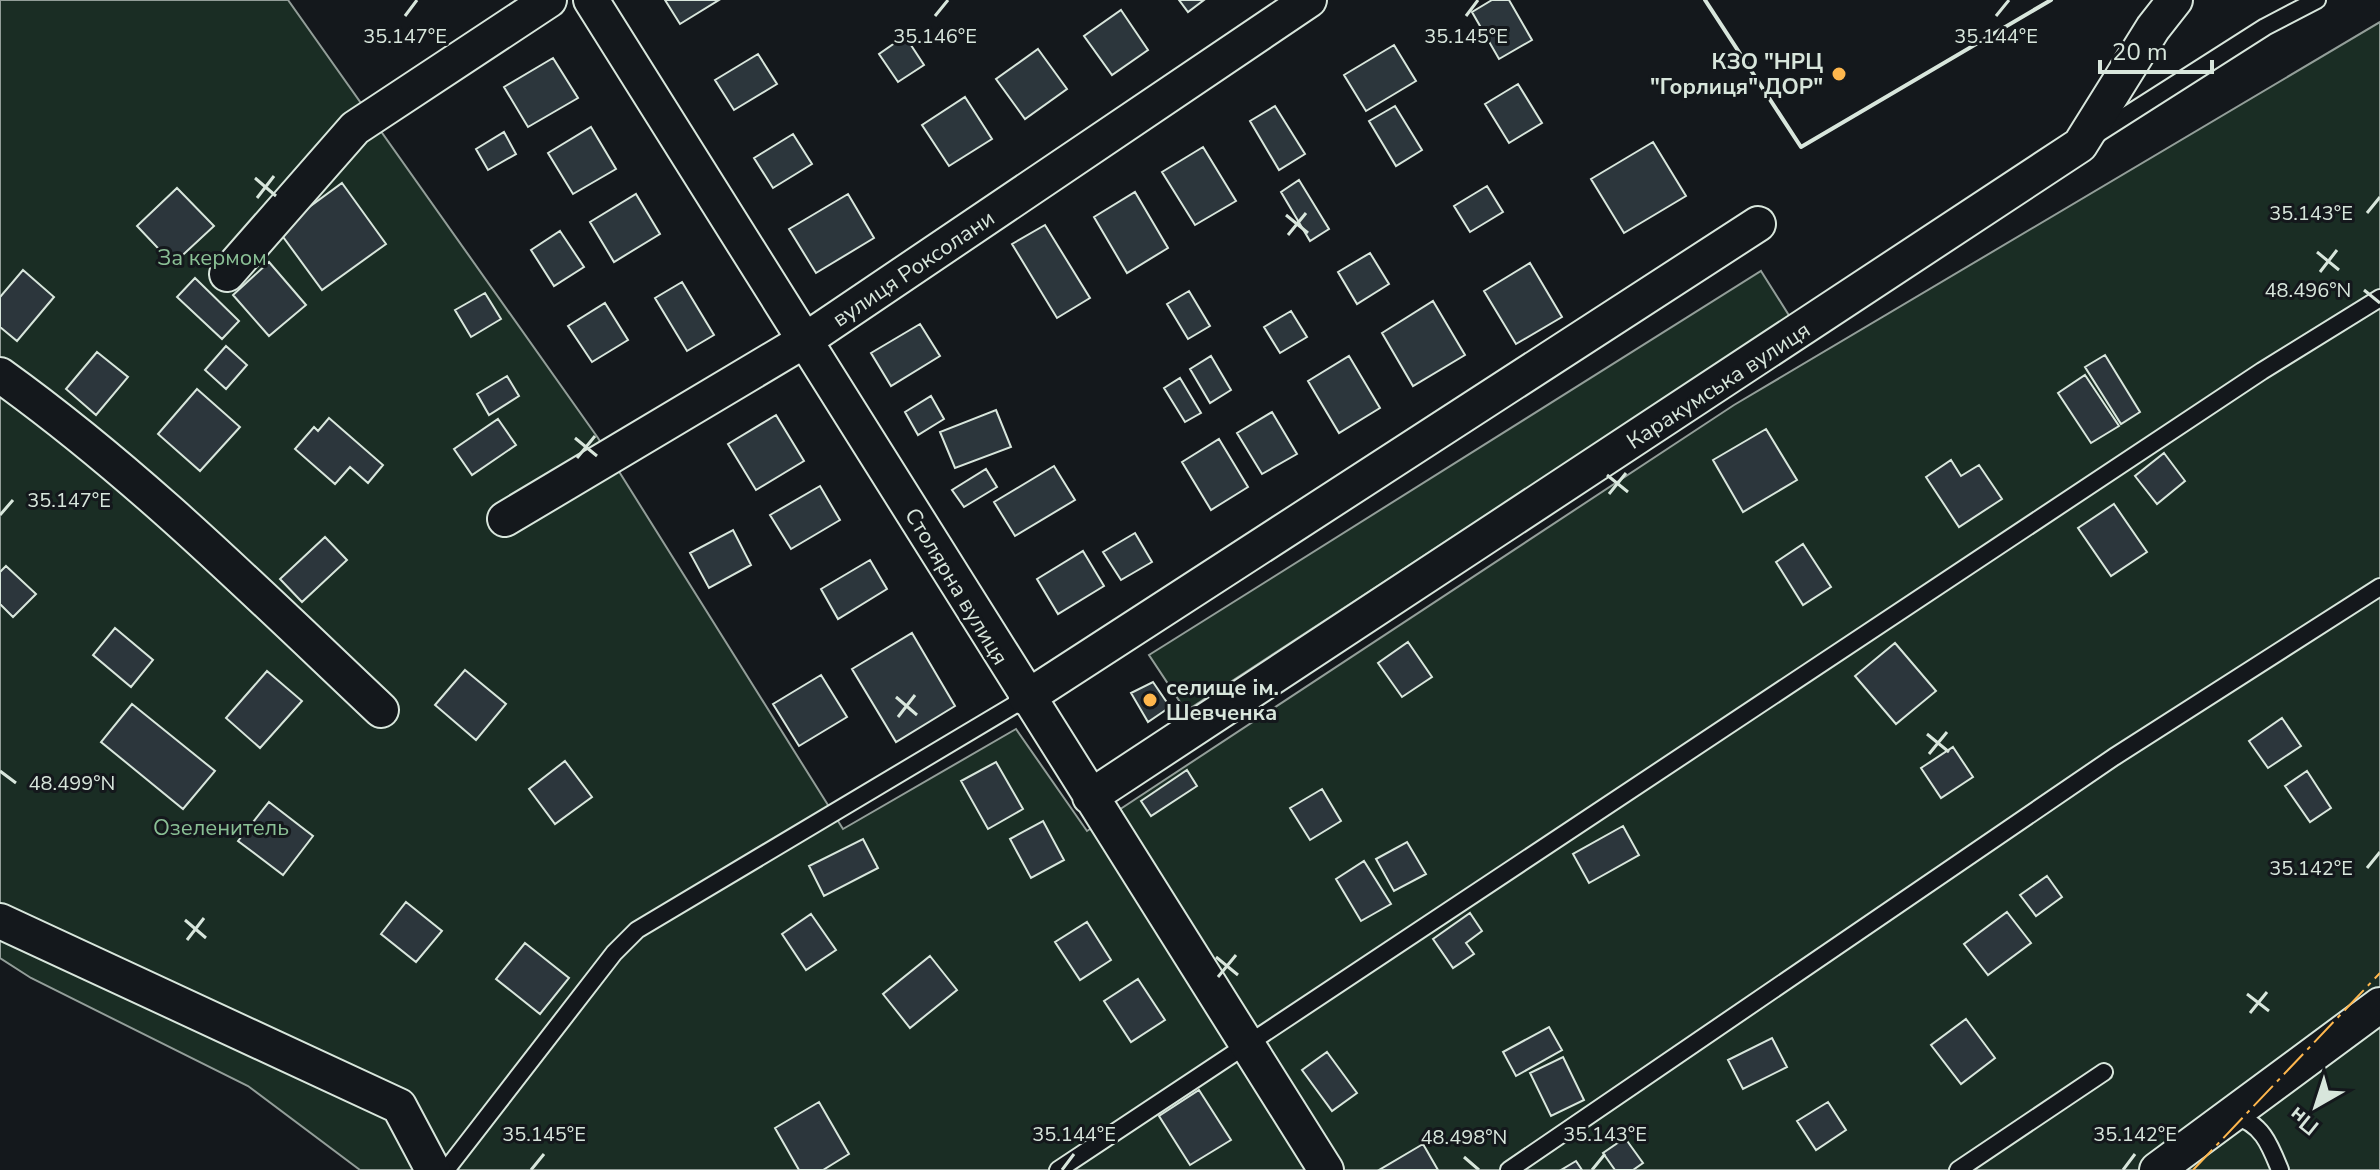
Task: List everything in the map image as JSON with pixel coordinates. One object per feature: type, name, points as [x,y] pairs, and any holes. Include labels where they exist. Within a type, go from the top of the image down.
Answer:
[{"type":"street","points":[[227,274],[355,128],[549,0]]},
{"type":"street","name":"Столярна вулиця","points":[[591,0],[807,339],[1026,698],[1326,1170]]},
{"type":"street","name":"вулиця Роксолани","points":[[505,519],[807,339],[1309,0]]},
{"type":"street","name":"Каракумська вулиця","points":[[1090,797],[2080,145],[2153,28],[2175,0]]},
{"type":"street","points":[[1026,698],[1758,224]]},
{"type":"street","points":[[0,375],[87,439],[232,569],[381,710]]},
{"type":"street","points":[[0,921],[399,1106],[433,1170]]},
{"type":"street","points":[[2157,1170],[2228,1114],[2380,1005]]},
{"type":"lane","points":[[2080,145],[2265,27],[2317,0]]},
{"type":"lane","points":[[1058,1170],[2262,371],[2380,298]]},
{"type":"lane","points":[[1509,1170],[2114,757],[2380,587]]},
{"type":"lane","points":[[446,1170],[614,953],[637,930],[1026,698]]},
{"type":"lane","points":[[1958,1170],[2104,1072]]},
{"type":"lane","points":[[2228,1114],[2249,1119],[2268,1140],[2280,1170]]},
{"type":"green space","points":[[0,0],[288,0],[598,438],[843,829],[1016,729],[1087,831],[1734,405],[2380,22],[2380,1170],[360,1170],[248,1086],[31,978],[0,958]]},
{"type":"green space","points":[[1761,271],[1790,317],[1186,711],[1149,655]]},
{"type":"building","points":[[665,0],[719,0],[680,24]]},
{"type":"building","points":[[1179,0],[1204,0],[1188,12]]},
{"type":"building","points":[[1492,0],[1509,0],[1532,40],[1499,59],[1472,12]]},
{"type":"building","points":[[1121,10],[1148,50],[1112,75],[1084,36]]},
{"type":"building","points":[[905,36],[924,65],[898,82],[879,54]]},
{"type":"building","points":[[1394,45],[1416,81],[1366,111],[1344,75]]},
{"type":"building","points":[[1038,49],[1067,89],[1025,119],[996,79]]},
{"type":"building","points":[[758,54],[777,84],[734,110],[715,80]]},
{"type":"building","points":[[553,58],[578,98],[528,127],[504,87]]},
{"type":"building","points":[[1518,84],[1542,123],[1509,143],[1485,104]]},
{"type":"building","points":[[965,97],[992,139],[949,166],[922,125]]},
{"type":"building","points":[[1275,106],[1305,154],[1279,170],[1250,121]]},
{"type":"building","points":[[1395,106],[1422,150],[1396,166],[1369,121]]},
{"type":"building","points":[[591,127],[616,169],[573,194],[548,153]]},
{"type":"building","points":[[504,132],[516,154],[488,170],[476,149]]},
{"type":"building","points":[[793,134],[812,164],[773,188],[754,158]]},
{"type":"building","points":[[1653,142],[1686,196],[1624,233],[1591,179]]},
{"type":"building","points":[[1203,147],[1236,201],[1195,225],[1162,172]]},
{"type":"building","points":[[1299,180],[1329,229],[1310,241],[1281,192]]},
{"type":"building","points":[[342,183],[386,244],[322,290],[278,230]]},
{"type":"building","points":[[1487,186],[1503,212],[1470,232],[1454,206]]},
{"type":"building","points":[[177,188],[214,226],[173,264],[137,226]]},
{"type":"building","points":[[1135,192],[1168,248],[1127,273],[1094,217]]},
{"type":"building","points":[[636,194],[660,234],[614,262],[590,222]]},
{"type":"building","points":[[848,194],[874,238],[816,273],[789,229]]},
{"type":"building","points":[[1045,225],[1090,298],[1057,318],[1012,244]]},
{"type":"building","points":[[560,231],[584,267],[554,286],[531,250]]},
{"type":"building","points":[[1370,253],[1389,284],[1357,304],[1338,272]]},
{"type":"building","points":[[269,262],[306,305],[269,336],[233,295]]},
{"type":"building","points":[[1530,263],[1562,317],[1516,344],[1484,291]]},
{"type":"building","points":[[23,270],[54,297],[17,341],[0,327],[0,297]]},
{"type":"building","points":[[195,278],[239,321],[222,339],[177,297]]},
{"type":"building","points":[[682,282],[714,335],[687,351],[655,298]]},
{"type":"building","points":[[1189,291],[1210,326],[1188,339],[1167,304]]},
{"type":"building","points":[[485,293],[501,319],[471,337],[455,310]]},
{"type":"building","points":[[1433,301],[1465,355],[1413,386],[1382,333]]},
{"type":"building","points":[[605,303],[628,340],[592,362],[568,326]]},
{"type":"building","points":[[1291,311],[1307,337],[1280,353],[1264,327]]},
{"type":"building","points":[[920,324],[940,356],[891,386],[871,353]]},
{"type":"building","points":[[226,346],[247,365],[226,389],[205,370]]},
{"type":"building","points":[[97,352],[128,377],[96,415],[66,389]]},
{"type":"building","points":[[2105,355],[2140,412],[2121,424],[2085,367]]},
{"type":"building","points":[[1211,356],[1231,390],[1210,403],[1190,369]]},
{"type":"building","points":[[1349,356],[1380,408],[1339,433],[1308,381]]},
{"type":"building","points":[[2085,375],[2119,426],[2091,443],[2058,393]]},
{"type":"building","points":[[507,376],[519,396],[489,415],[477,394]]},
{"type":"building","points":[[1180,378],[1201,413],[1185,422],[1164,388]]},
{"type":"building","points":[[197,389],[240,427],[200,471],[158,434]]},
{"type":"building","points":[[931,396],[944,419],[918,435],[905,412]]},
{"type":"building","points":[[996,410],[1011,447],[955,468],[940,432]]},
{"type":"building","points":[[1272,412],[1297,454],[1262,474],[1237,433]]},
{"type":"building","points":[[776,415],[804,461],[756,490],[728,444]]},
{"type":"building","points":[[329,418],[383,465],[368,483],[350,467],[335,484],[295,449],[314,427],[318,431]]},
{"type":"building","points":[[498,419],[516,445],[472,475],[454,449]]},
{"type":"building","points":[[1766,429],[1797,480],[1743,512],[1713,460]]},
{"type":"building","points":[[1219,439],[1248,487],[1211,510],[1182,462]]},
{"type":"building","points":[[2164,453],[2185,481],[2157,504],[2135,476]]},
{"type":"building","points":[[1951,460],[1961,476],[1979,465],[2002,499],[1959,527],[1926,477]]},
{"type":"building","points":[[1054,466],[1075,500],[1015,536],[994,502]]},
{"type":"building","points":[[986,469],[997,487],[964,507],[952,490]]},
{"type":"building","points":[[820,486],[840,520],[791,549],[770,515]]},
{"type":"building","points":[[2114,504],[2147,552],[2111,576],[2078,528]]},
{"type":"building","points":[[733,530],[751,565],[709,588],[690,553]]},
{"type":"building","points":[[1135,533],[1152,562],[1121,580],[1103,552]]},
{"type":"building","points":[[325,537],[347,560],[302,602],[280,579]]},
{"type":"building","points":[[1803,544],[1831,587],[1803,605],[1776,562]]},
{"type":"building","points":[[1083,551],[1104,586],[1058,614],[1037,579]]},
{"type":"building","points":[[870,560],[887,589],[838,619],[821,589]]},
{"type":"building","points":[[6,566],[36,594],[13,617],[0,604],[0,572]]},
{"type":"building","points":[[115,628],[153,660],[131,687],[93,655]]},
{"type":"building","points":[[912,633],[955,706],[896,742],[852,669]]},
{"type":"building","points":[[1408,642],[1432,677],[1402,697],[1378,663]]},
{"type":"building","points":[[1895,643],[1936,691],[1896,724],[1855,676]]},
{"type":"building","points":[[465,670],[506,704],[476,740],[435,705]]},
{"type":"building","points":[[267,671],[302,701],[260,748],[226,718]]},
{"type":"building","points":[[821,675],[847,717],[799,746],[773,704]]},
{"type":"building","name":"селище ім. Шевченка","points":[[1153,682],[1170,707],[1148,722],[1131,693]]},
{"type":"building","points":[[132,704],[215,771],[183,809],[101,742]]},
{"type":"building","points":[[2282,718],[2301,746],[2268,768],[2249,741]]},
{"type":"building","points":[[1953,747],[1973,777],[1941,798],[1921,768]]},
{"type":"building","points":[[565,761],[592,797],[555,824],[529,789]]},
{"type":"building","points":[[996,762],[1023,809],[988,829],[961,781]]},
{"type":"building","points":[[1187,770],[1197,786],[1151,816],[1141,801]]},
{"type":"building","points":[[2307,771],[2331,808],[2310,822],[2285,786]]},
{"type":"building","points":[[1322,789],[1341,821],[1310,840],[1290,808]]},
{"type":"building","points":[[269,802],[313,836],[283,875],[238,841]]},
{"type":"building","points":[[1043,821],[1064,860],[1031,878],[1010,839]]},
{"type":"building","points":[[1623,826],[1639,855],[1589,883],[1573,854]]},
{"type":"building","points":[[863,839],[878,868],[824,896],[809,866]]},
{"type":"building","points":[[1407,842],[1426,874],[1394,891],[1376,859]]},
{"type":"building","points":[[1364,861],[1391,904],[1361,921],[1336,879]]},
{"type":"building","points":[[2047,876],[2062,897],[2036,916],[2020,895]]},
{"type":"building","points":[[406,902],[442,931],[416,962],[381,934]]},
{"type":"building","points":[[2007,912],[2031,943],[1988,975],[1964,944]]},
{"type":"building","points":[[1470,913],[1482,931],[1466,943],[1474,954],[1453,968],[1433,939]]},
{"type":"building","points":[[811,914],[836,950],[806,970],[782,934]]},
{"type":"building","points":[[1087,922],[1111,960],[1080,980],[1055,942]]},
{"type":"building","points":[[525,943],[569,978],[540,1014],[496,979]]},
{"type":"building","points":[[930,956],[957,990],[910,1028],[883,994]]},
{"type":"building","points":[[1138,979],[1165,1020],[1131,1042],[1104,1001]]},
{"type":"building","points":[[1966,1019],[1995,1058],[1961,1084],[1931,1045]]},
{"type":"building","points":[[1549,1027],[1562,1050],[1516,1076],[1503,1052]]},
{"type":"building","points":[[1772,1038],[1787,1067],[1743,1089],[1728,1060]]},
{"type":"building","points":[[1327,1052],[1357,1093],[1332,1111],[1302,1070]]},
{"type":"building","points":[[1563,1057],[1584,1100],[1551,1116],[1530,1073]]},
{"type":"building","points":[[1199,1090],[1231,1140],[1190,1165],[1159,1116]]},
{"type":"building","points":[[819,1102],[849,1154],[823,1170],[799,1170],[775,1128]]},
{"type":"building","points":[[1828,1102],[1846,1130],[1816,1150],[1797,1121]]},
{"type":"building","points":[[1625,1138],[1643,1163],[1633,1170],[1615,1170],[1603,1153]]},
{"type":"building","points":[[1423,1144],[1438,1170],[1379,1170]]},
{"type":"building","points":[[1576,1161],[1582,1170],[1561,1170]]},
{"type":"wall","points":[[1705,0],[1801,147],[2051,0]]},
{"type":"power","points":[[2193,1170],[2380,973]]},
{"type":"place","name":"КЗО \"НРЦ \"Горлиця\" ДОР\"","points":[[1839,74]]},
{"type":"place","name":"селище ім. Шевченка","points":[[1150,700]]},
{"type":"park label","name":"За кермом","points":[[212,257]]},
{"type":"park label","name":"Озеленитель","points":[[221,827]]}]
